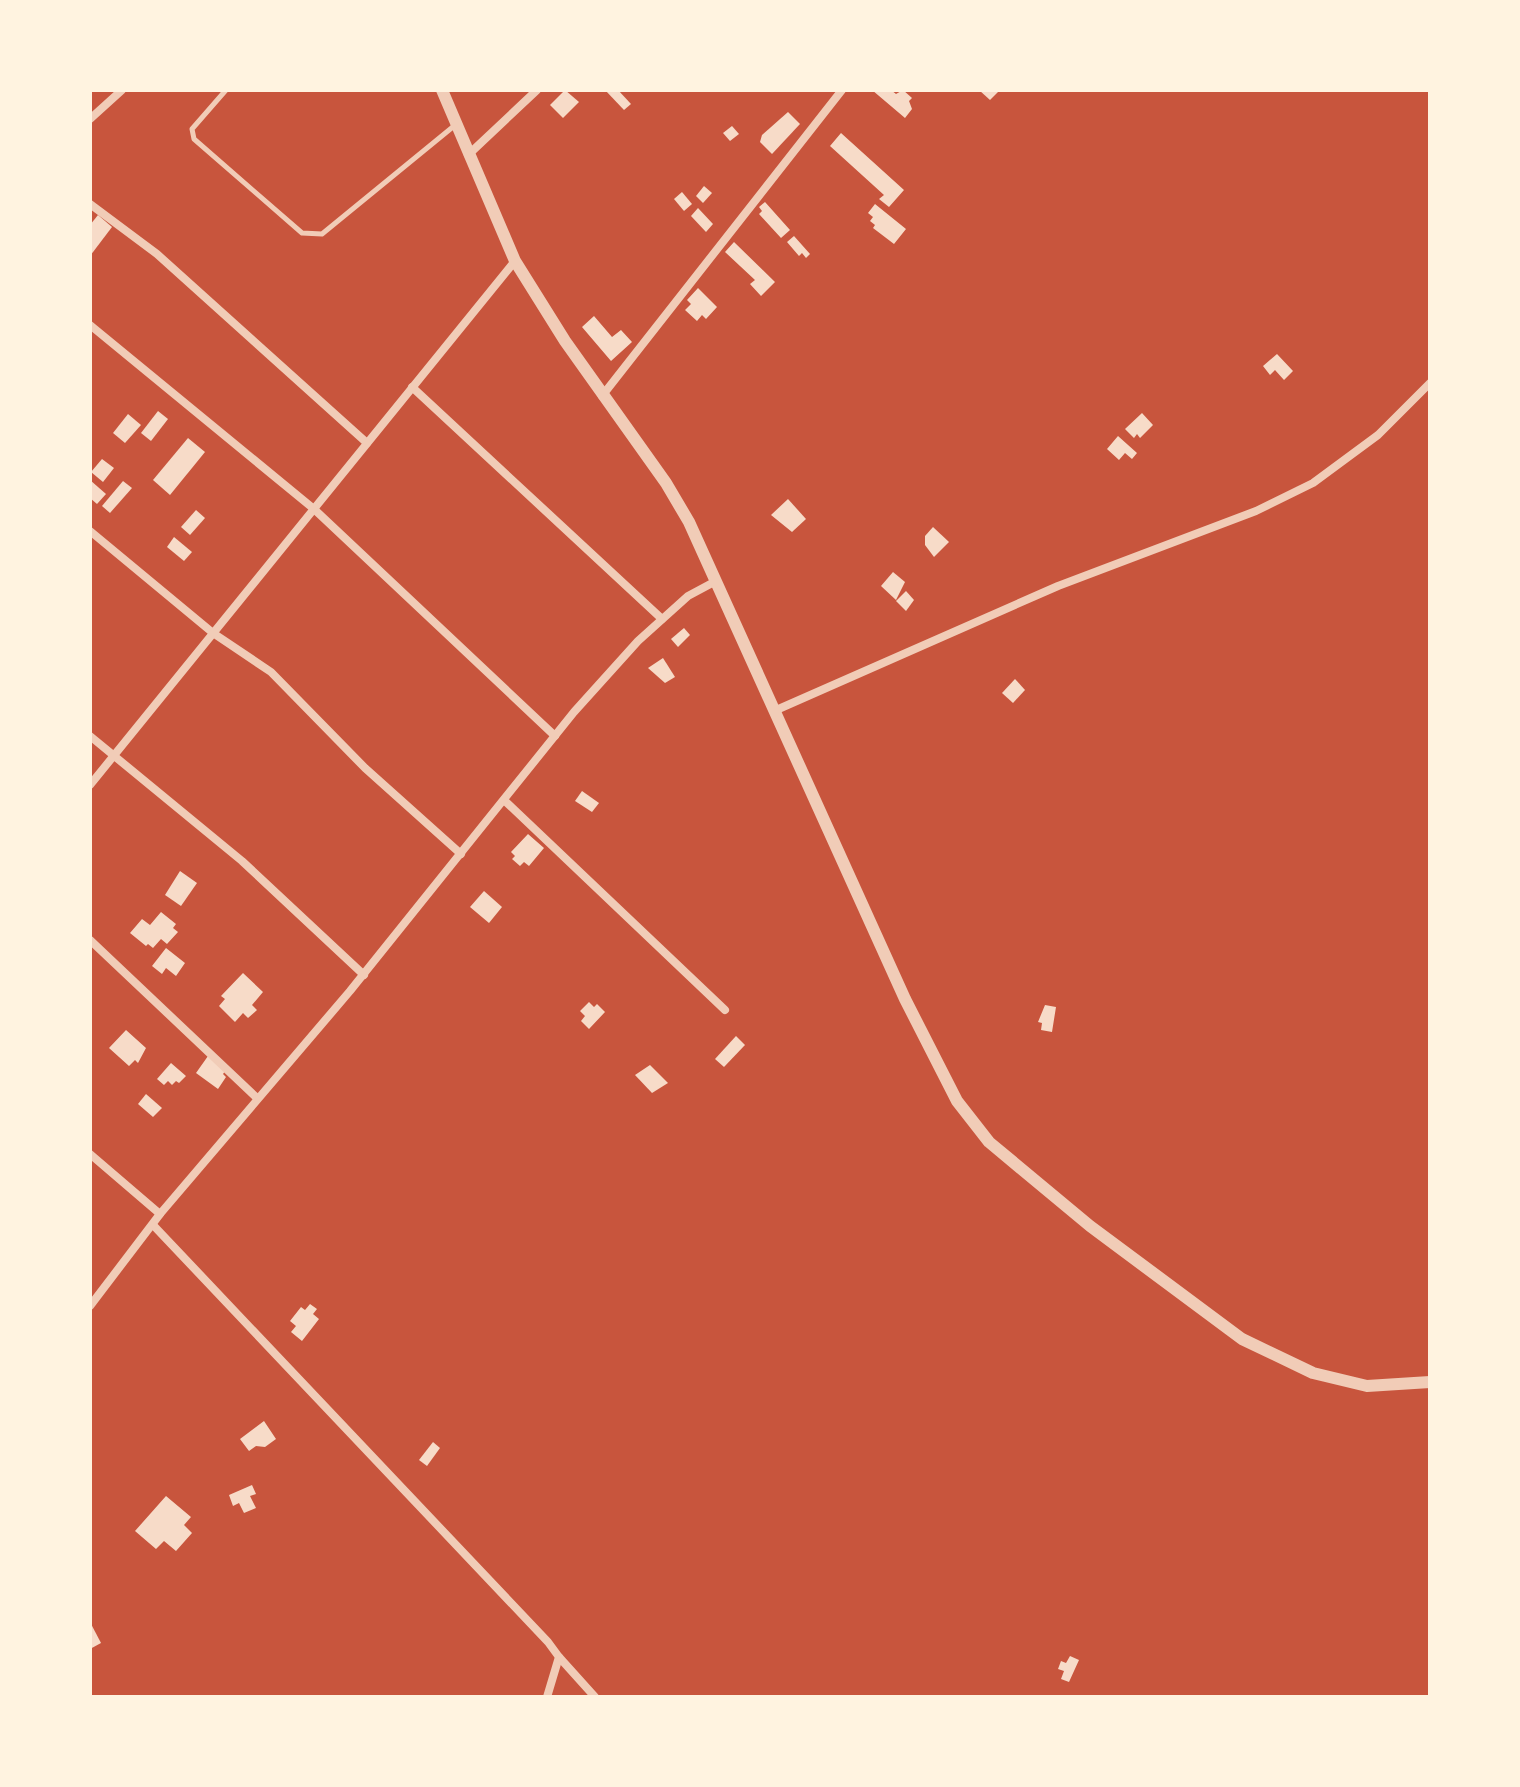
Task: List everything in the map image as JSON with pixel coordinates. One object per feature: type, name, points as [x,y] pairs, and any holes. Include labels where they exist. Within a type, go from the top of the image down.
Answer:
[{"type":"street","points":[[90,119],[122,90]]},
{"type":"street","points":[[442,90],[515,261],[602,397],[666,483],[689,522],[933,1057],[957,1101],[989,1142],[1068,1209],[1242,1339],[1313,1373],[1367,1386],[1430,1382]]},
{"type":"street","points":[[468,155],[537,90]]},
{"type":"street","points":[[602,397],[842,90]]},
{"type":"street","points":[[90,204],[157,254],[367,443]]},
{"type":"street","points":[[90,785],[515,261]]},
{"type":"street","points":[[90,325],[314,509],[555,736]]},
{"type":"street","points":[[774,711],[1058,586],[1256,511],[1313,483],[1378,435],[1430,383]]},
{"type":"street","points":[[412,387],[662,619]]},
{"type":"street","points":[[90,531],[213,633],[271,672],[365,768],[461,854]]},
{"type":"street","points":[[90,1306],[154,1226],[160,1214],[364,975],[555,736],[638,641],[688,596],[716,581]]},
{"type":"street","points":[[90,736],[242,861],[364,975]]},
{"type":"street","points":[[504,800],[725,1010]]},
{"type":"street","points":[[90,940],[257,1098]]},
{"type":"street","points":[[90,1154],[160,1214]]},
{"type":"street","points":[[154,1226],[472,1558],[595,1697]]},
{"type":"street","points":[[547,1697],[559,1657]]},
{"type":"lane","points":[[226,90],[197,120],[192,129],[194,139],[302,233],[311,236],[322,234],[455,125]]},
{"type":"building","points":[[565,90],[579,102],[563,118],[550,105]]},
{"type":"building","points":[[605,90],[618,90],[631,104],[624,110]]},
{"type":"building","points":[[872,90],[891,90],[896,94],[903,90],[912,98],[909,101],[912,109],[905,118]]},
{"type":"building","points":[[979,90],[996,90],[998,92],[990,100]]},
{"type":"building","points":[[788,112],[800,124],[772,154],[760,142],[762,135]]},
{"type":"building","points":[[732,126],[739,134],[730,141],[723,133]]},
{"type":"building","points":[[841,133],[904,190],[889,207],[879,199],[884,195],[830,146]]},
{"type":"building","points":[[704,186],[712,193],[703,203],[696,196]]},
{"type":"building","points":[[682,192],[692,204],[684,211],[674,199]]},
{"type":"building","points":[[765,202],[790,230],[781,238],[759,214],[762,211],[759,207]]},
{"type":"building","points":[[875,204],[906,229],[894,244],[873,228],[875,225],[870,221],[873,217],[868,213]]},
{"type":"building","points":[[698,208],[713,224],[706,232],[691,216]]},
{"type":"building","points":[[98,215],[112,227],[90,256],[90,225]]},
{"type":"building","points":[[794,236],[810,254],[806,258],[802,253],[799,256],[787,242]]},
{"type":"building","points":[[734,242],[775,282],[761,296],[750,284],[755,280],[725,252]]},
{"type":"building","points":[[698,288],[717,307],[706,319],[702,315],[697,321],[685,310],[691,304],[687,300]]},
{"type":"building","points":[[594,316],[612,337],[621,330],[632,342],[611,361],[582,327]]},
{"type":"building","points":[[1277,354],[1293,371],[1284,380],[1275,370],[1270,375],[1263,366]]},
{"type":"building","points":[[158,411],[168,419],[151,441],[141,433]]},
{"type":"building","points":[[1142,413],[1153,425],[1140,438],[1137,434],[1134,438],[1125,429]]},
{"type":"building","points":[[128,414],[141,425],[125,443],[113,433]]},
{"type":"building","points":[[1118,436],[1137,453],[1132,459],[1125,453],[1119,460],[1107,449]]},
{"type":"building","points":[[188,438],[205,452],[170,495],[153,480]]},
{"type":"building","points":[[102,459],[114,468],[103,482],[91,472]]},
{"type":"building","points":[[90,480],[106,494],[97,504],[90,498]]},
{"type":"building","points":[[123,481],[132,488],[110,513],[102,506]]},
{"type":"building","points":[[788,499],[806,519],[792,532],[771,515]]},
{"type":"building","points":[[196,510],[205,518],[190,535],[181,527]]},
{"type":"building","points":[[933,527],[949,542],[934,557],[925,545],[925,536]]},
{"type":"building","points":[[174,537],[192,552],[184,561],[167,547]]},
{"type":"building","points":[[893,572],[905,582],[896,600],[881,586]]},
{"type":"building","points":[[906,591],[914,600],[906,611],[896,601]]},
{"type":"building","points":[[684,628],[690,635],[678,647],[671,639]]},
{"type":"building","points":[[663,658],[675,677],[665,683],[648,668]]},
{"type":"building","points":[[1015,679],[1025,690],[1013,703],[1002,693]]},
{"type":"building","points":[[582,791],[599,803],[592,812],[575,801]]},
{"type":"building","points":[[528,834],[544,848],[529,866],[524,862],[520,866],[512,859],[515,856],[511,852]]},
{"type":"building","points":[[180,871],[197,883],[181,906],[165,895]]},
{"type":"building","points":[[484,891],[502,907],[489,923],[470,907]]},
{"type":"building","points":[[161,912],[176,924],[173,928],[178,932],[167,944],[161,939],[153,948],[148,944],[146,946],[130,933],[142,919],[150,925]]},
{"type":"building","points":[[166,948],[185,963],[176,976],[166,968],[162,974],[152,966]]},
{"type":"building","points":[[243,973],[263,992],[252,1005],[257,1010],[248,1018],[243,1013],[235,1022],[219,1006],[225,999],[221,996]]},
{"type":"building","points":[[589,1002],[594,1007],[597,1004],[605,1012],[589,1029],[581,1021],[585,1016],[580,1011]]},
{"type":"building","points":[[1045,1005],[1056,1007],[1052,1032],[1041,1030],[1042,1023],[1038,1022]]},
{"type":"building","points":[[126,1030],[146,1048],[138,1063],[135,1060],[129,1066],[109,1048]]},
{"type":"building","points":[[736,1036],[745,1045],[724,1067],[715,1059]]},
{"type":"building","points":[[208,1056],[226,1070],[223,1074],[226,1077],[218,1089],[196,1073]]},
{"type":"building","points":[[171,1063],[186,1076],[179,1083],[176,1081],[172,1085],[168,1081],[164,1085],[157,1079]]},
{"type":"building","points":[[650,1065],[668,1083],[652,1093],[635,1075]]},
{"type":"building","points":[[146,1094],[162,1108],[153,1117],[138,1104]]},
{"type":"building","points":[[310,1304],[317,1309],[313,1314],[319,1319],[302,1341],[291,1332],[296,1326],[290,1321],[301,1307],[305,1310]]},
{"type":"building","points":[[264,1421],[276,1439],[265,1447],[256,1446],[249,1451],[240,1439]]},
{"type":"building","points":[[433,1442],[440,1448],[427,1466],[419,1460]]},
{"type":"building","points":[[252,1485],[256,1494],[250,1496],[256,1508],[244,1513],[239,1503],[233,1506],[229,1495]]},
{"type":"building","points":[[166,1496],[191,1517],[184,1525],[192,1533],[176,1551],[164,1541],[156,1549],[135,1531]]},
{"type":"building","points":[[90,1622],[101,1643],[90,1649]]},
{"type":"building","points":[[1070,1656],[1079,1660],[1069,1682],[1061,1679],[1064,1671],[1058,1669],[1061,1661],[1066,1663]]}]
